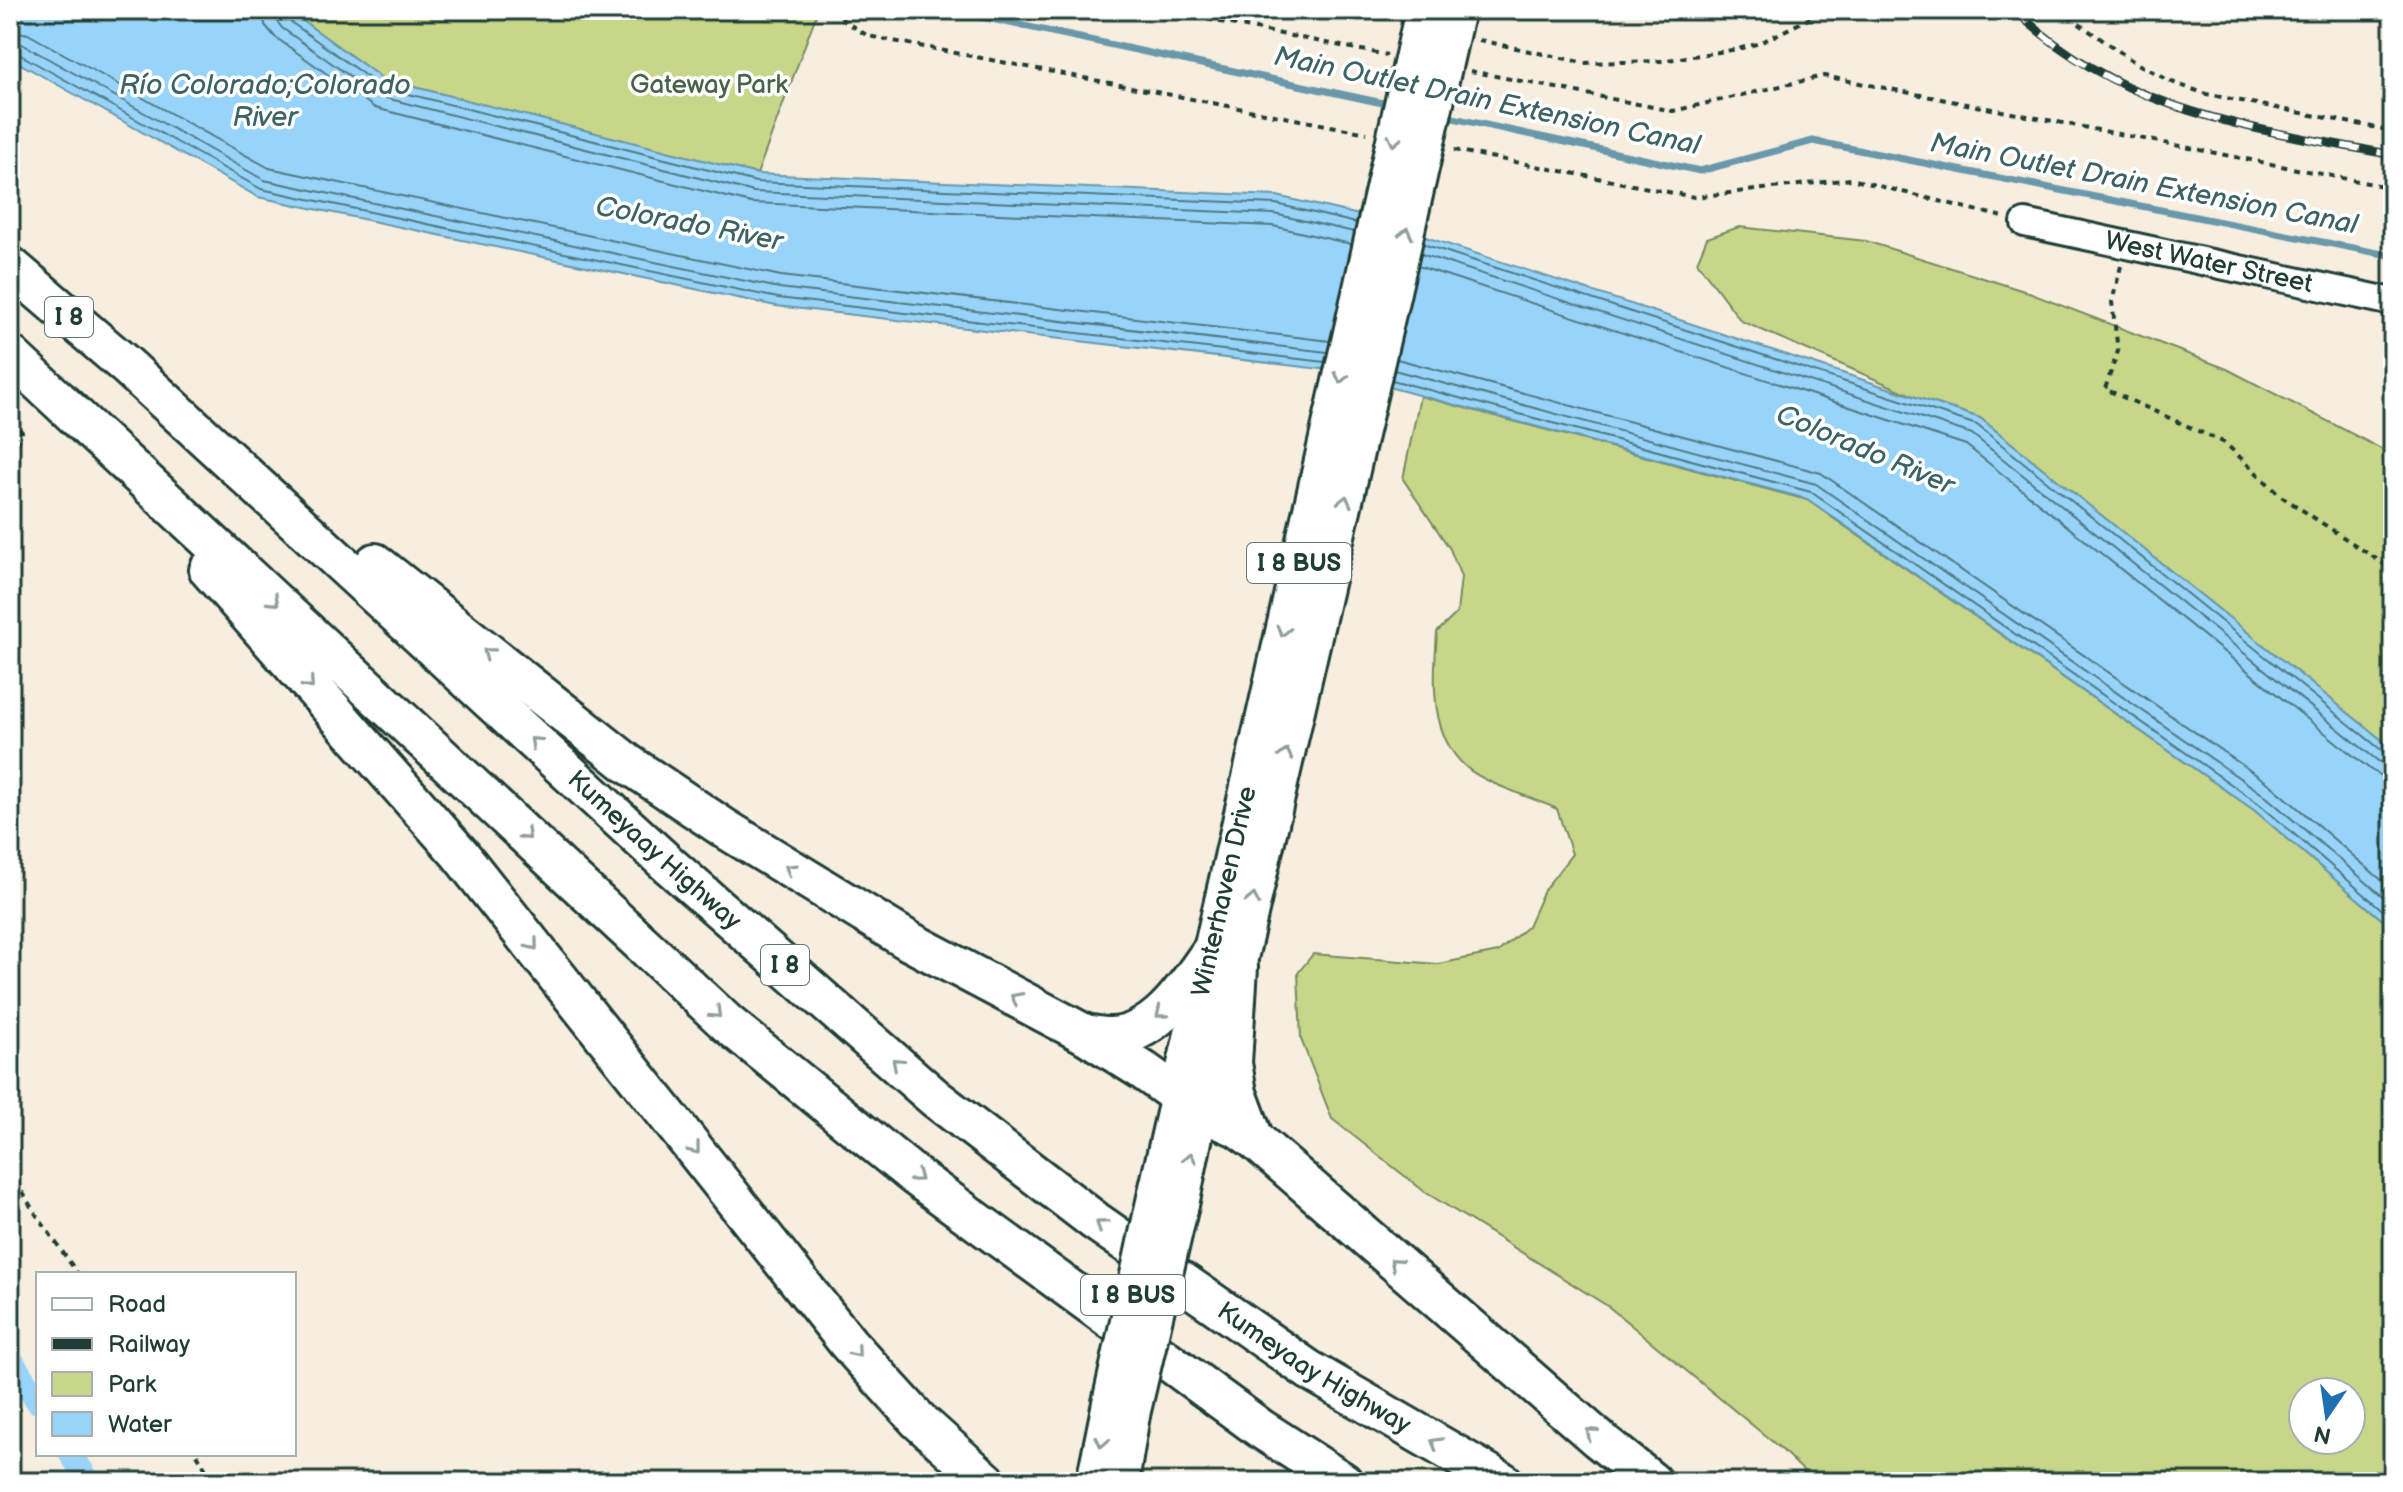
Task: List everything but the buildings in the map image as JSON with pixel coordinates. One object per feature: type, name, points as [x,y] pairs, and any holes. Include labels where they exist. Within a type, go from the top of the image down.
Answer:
[{"type":"highway","name":"Kumeyaay Highway","points":[[10,266],[128,367],[669,865],[935,1098],[1095,1221],[1309,1370],[1503,1482]]},
{"type":"highway","name":"I 8","points":[[10,355],[728,1024],[915,1176],[1261,1429],[1343,1482]]},
{"type":"highway","points":[[128,367],[627,763],[724,828],[874,920],[1085,1034],[1190,1104],[1254,1139],[1597,1438],[1652,1482]]},
{"type":"highway","points":[[73,415],[459,853],[848,1343],[918,1420],[987,1482]]},
{"type":"highway","points":[[1085,1034],[1111,1037],[1129,1034],[1145,1026],[1224,960]]},
{"type":"highway","points":[[1224,960],[1237,1093],[1254,1139]]},
{"type":"main road","name":"I 8 BUS","points":[[1374,305],[1408,14]]},
{"type":"main road","name":"I 8 BUS","points":[[1374,305],[1461,23]]},
{"type":"main road","name":"Winterhaven Drive","points":[[1094,1482],[1121,1409],[1374,305]]},
{"type":"main road","name":"Winterhaven Drive","points":[[1121,1409],[1121,1482]]},
{"type":"street","name":"West Water Street","points":[[2025,223],[2393,302]]},
{"type":"path","points":[[1160,10],[1393,56]]},
{"type":"path","points":[[1369,10],[1408,14]]},
{"type":"path","points":[[1461,23],[1585,63],[1649,62],[1760,43],[1826,10]]},
{"type":"path","points":[[2059,10],[2136,63],[2172,82],[2206,94],[2393,131]]},
{"type":"path","points":[[1455,68],[1673,111],[1824,76],[2393,188]]},
{"type":"path","points":[[2126,244],[2112,302],[2118,351],[2105,389],[2225,443],[2281,496],[2393,570]]},
{"type":"path","points":[[10,420],[22,432],[10,469]]},
{"type":"path","points":[[10,1171],[77,1272]]},
{"type":"path","points":[[198,1456],[213,1482]]},
{"type":"green space","name":"Gateway Park","points":[[288,10],[818,10],[757,174],[383,79]]},
{"type":"green space","points":[[1739,227],[1866,241],[2021,290],[2227,369],[2393,455],[2393,749],[1980,418],[1916,397],[1741,321],[1697,262],[1707,238]]},
{"type":"green space","points":[[1420,396],[1807,500],[2254,810],[2393,929],[2393,1482],[1815,1482],[1780,1448],[1609,1307],[1425,1192],[1332,1119],[1301,1039],[1298,973],[1313,954],[1438,964],[1498,952],[1528,926],[1544,890],[1572,854],[1557,809],[1474,773],[1454,753],[1445,738],[1436,704],[1435,668],[1437,632],[1457,613],[1461,577],[1450,549],[1403,479]]},
{"type":"water","name":"Río Colorado;Colorado River","points":[[10,10],[288,10],[383,79],[757,174],[1277,196],[1355,214],[1980,418],[2393,749],[2393,929],[2254,810],[1807,499],[1321,369],[776,306],[258,197],[10,58]]},
{"type":"waterway","name":"Main Outlet Drain Extension Canal","points":[[949,10],[1392,105]]},
{"type":"waterway","name":"Main Outlet Drain Extension Canal","points":[[1444,116],[1700,171],[1813,141],[2393,256]]},
{"type":"waterway","points":[[10,1358],[36,1399]]},
{"type":"waterway","points":[[72,1456],[89,1482]]},
{"type":"railway","points":[[2015,10],[2057,45],[2100,73],[2145,94],[2240,125],[2393,155]]},
{"type":"water label","name":"Colorado River","points":[[689,224]]},
{"type":"water label","name":"Colorado River","points":[[1865,450]]}]
